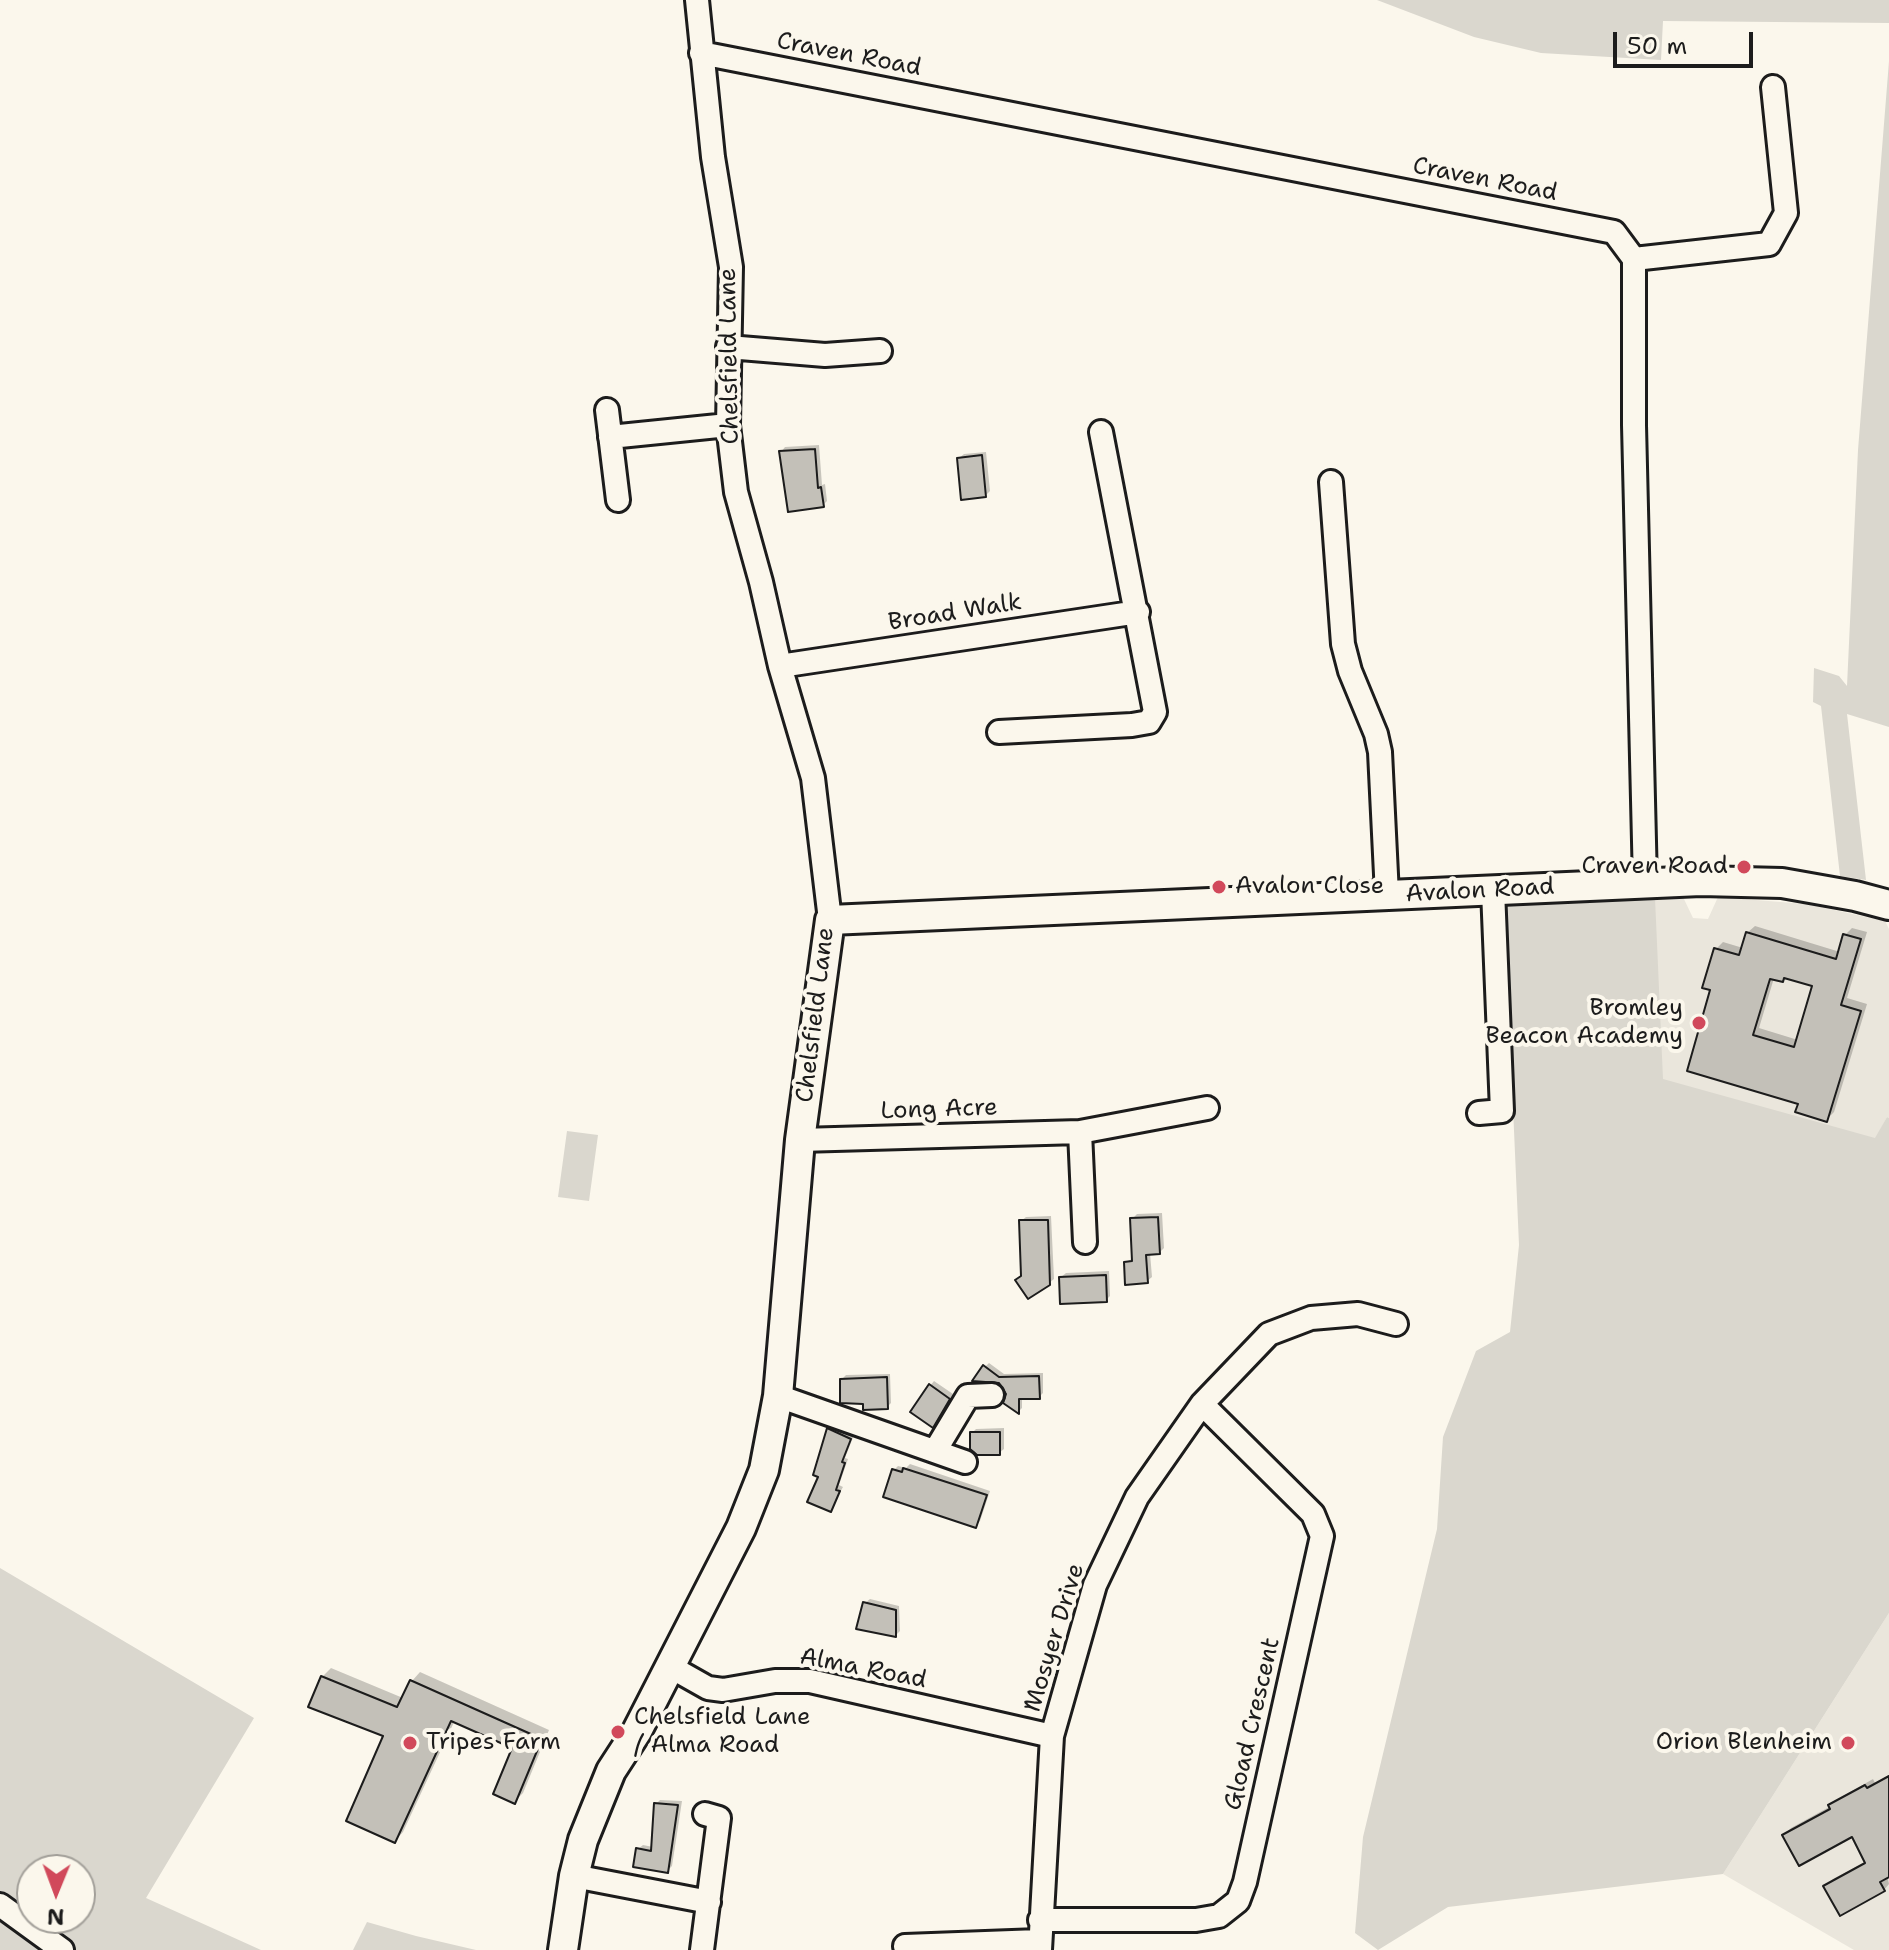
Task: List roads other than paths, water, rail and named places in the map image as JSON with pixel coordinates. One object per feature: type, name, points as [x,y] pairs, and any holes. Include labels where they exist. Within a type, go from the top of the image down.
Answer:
[{"type":"street","name":"Chelsfield Lane","points":[[563,1950],[574,1876],[583,1840],[611,1771],[637,1731],[741,1528],[764,1470],[778,1396],[800,1140],[830,920],[813,778],[780,666],[736,492],[728,425],[731,267],[713,157],[697,0]]},
{"type":"street","name":"Craven Road","points":[[701,53],[1614,232],[1634,259]]},
{"type":"street","points":[[1645,883],[1634,425],[1634,259],[1769,244],[1786,213],[1773,87]]},
{"type":"street","points":[[728,347],[825,355],[880,351]]},
{"type":"street","points":[[607,410],[618,500]]},
{"type":"street","points":[[610,437],[728,425]]},
{"type":"street","points":[[999,732],[1132,725],[1149,722],[1155,712],[1101,432]]},
{"type":"street","points":[[1331,482],[1343,644],[1380,752],[1387,895]]},
{"type":"street","name":"Broad Walk","points":[[780,666],[1138,612]]},
{"type":"street","name":"Avalon Road","points":[[830,920],[1701,881],[1782,883],[1889,905]]},
{"type":"street","points":[[1479,1113],[1502,1111],[1493,890]]},
{"type":"street","name":"Long Acre","points":[[800,1140],[1080,1132],[1207,1108]]},
{"type":"street","points":[[1080,1132],[1085,1242]]},
{"type":"street","name":"Mosyer Drive","points":[[1040,1937],[1052,1736],[1095,1585],[1137,1497],[1202,1404],[1269,1334],[1311,1318],[1358,1314],[1396,1324]]},
{"type":"street","points":[[935,1451],[968,1396],[992,1395]]},
{"type":"street","points":[[778,1396],[965,1462]]},
{"type":"street","name":"Gload Crescent","points":[[1040,1937],[1219,1916],[1238,1901],[1245,1882],[1322,1536],[1313,1514],[1202,1404]]},
{"type":"street","name":"Alma Road","points":[[669,1666],[708,1688],[723,1690],[775,1681],[810,1681],[1052,1736]]},
{"type":"street","points":[[702,1950],[719,1818],[705,1814]]},
{"type":"street","points":[[574,1876],[709,1902]]},
{"type":"street","points":[[0,1905],[62,1950]]},
{"type":"street","points":[[905,1946],[1040,1937]]},
{"type":"place","name":"Craven Road","points":[[1744,867]]},
{"type":"place","name":"Avalon Close","points":[[1219,887]]},
{"type":"place","name":"Bromley Beacon Academy","points":[[1699,1023]]},
{"type":"place","name":"Chelsfield Lane / Alma Road","points":[[618,1732]]},
{"type":"place","name":"Tripes Farm","points":[[410,1743]]},
{"type":"place","name":"Orion Blenheim","points":[[1848,1743]]}]
